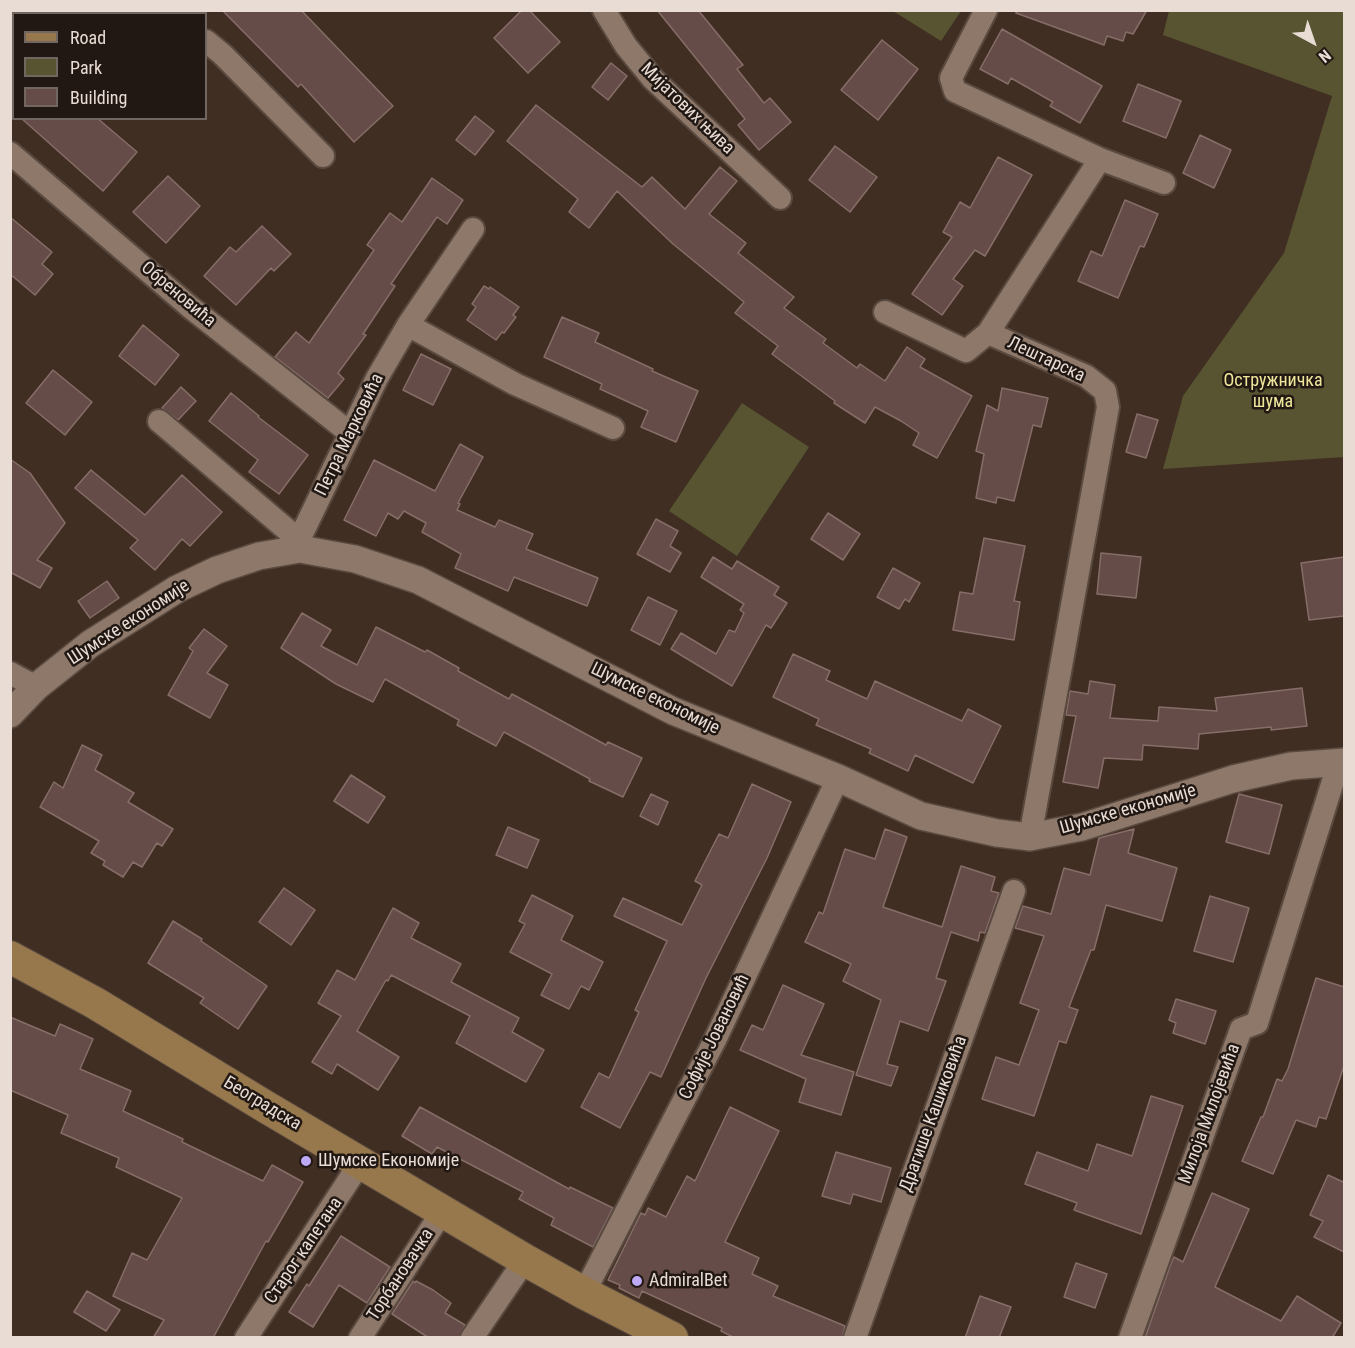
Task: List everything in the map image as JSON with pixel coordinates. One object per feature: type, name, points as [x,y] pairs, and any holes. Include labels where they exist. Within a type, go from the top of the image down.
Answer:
[{"type":"main road","name":"Београдска","points":[[10,957],[96,1003],[525,1260],[672,1338]]},
{"type":"street","name":"Мијатових њива","points":[[604,10],[626,46],[653,79],[780,198]]},
{"type":"street","points":[[986,10],[951,78],[955,91],[1100,159],[1164,183]]},
{"type":"street","points":[[207,42],[222,54],[323,156]]},
{"type":"street","name":"Обреновића","points":[[10,153],[190,307],[350,433]]},
{"type":"street","name":"Лештарска","points":[[1030,837],[1108,407],[1105,391],[1086,376],[988,333],[1100,159]]},
{"type":"street","name":"Петра Марковића","points":[[300,544],[377,378],[408,326],[473,229]]},
{"type":"street","points":[[885,312],[966,351],[988,333]]},
{"type":"street","points":[[408,326],[515,384],[613,428]]},
{"type":"street","points":[[159,420],[300,544]]},
{"type":"street","name":"Шумске економије","points":[[10,714],[36,687],[90,645],[177,589],[217,570],[300,544],[418,580],[673,711],[838,778],[921,816],[997,833],[1030,837],[1082,827],[1233,779],[1291,766],[1342,762]]},
{"type":"street","points":[[10,673],[36,687]]},
{"type":"street","name":"Милоја Милојевића","points":[[1130,1338],[1241,1029],[1257,1023],[1342,762]]},
{"type":"street","name":"Софије Јовановић","points":[[584,1293],[715,1040],[838,778]]},
{"type":"street","name":"Драгише Кашиковића","points":[[855,1338],[1014,891]]},
{"type":"street","name":"Старог капетана","points":[[246,1338],[360,1163]]},
{"type":"street","name":"Торбановачка","points":[[360,1338],[442,1212]]},
{"type":"street","points":[[472,1338],[525,1260]]},
{"type":"green space","points":[[893,11],[961,11],[941,41]]},
{"type":"green space","name":"Остружничка шума","points":[[1169,11],[1344,11],[1344,457],[1163,469],[1183,396],[1284,253],[1332,96],[1163,35]]},
{"type":"green space","points":[[742,403],[809,447],[737,556],[669,511]]},
{"type":"building","points":[[222,10],[301,10],[393,106],[354,142],[301,84],[298,87]]},
{"type":"building","points":[[522,10],[529,10],[560,42],[528,73],[494,38]]},
{"type":"building","points":[[657,10],[698,10],[743,65],[737,69],[764,103],[770,98],[791,122],[759,150],[738,125],[745,119]]},
{"type":"building","points":[[1016,10],[1147,10],[1133,34],[1126,32],[1123,41],[1107,36],[1104,45],[1016,13]]},
{"type":"building","points":[[1002,29],[1102,86],[1080,123],[1050,106],[1053,102],[1011,78],[1008,84],[980,69]]},
{"type":"building","points":[[882,40],[918,69],[878,120],[841,90]]},
{"type":"building","points":[[611,63],[627,76],[608,100],[592,87]]},
{"type":"building","points":[[1138,84],[1181,101],[1166,138],[1123,121]]},
{"type":"building","points":[[536,105],[642,187],[652,177],[685,209],[720,167],[737,181],[709,214],[746,243],[738,253],[794,297],[784,308],[826,339],[823,343],[857,368],[860,364],[885,381],[907,347],[925,359],[920,367],[972,396],[937,458],[913,445],[919,433],[901,421],[875,407],[865,423],[834,403],[835,401],[772,354],[778,346],[735,313],[744,302],[673,244],[617,191],[589,228],[569,212],[578,199],[507,141]]},
{"type":"building","points":[[475,116],[494,131],[475,155],[456,140]]},
{"type":"building","points":[[23,120],[99,120],[137,152],[103,191]]},
{"type":"building","points":[[1200,135],[1231,150],[1214,188],[1183,173]]},
{"type":"building","points":[[835,146],[877,177],[850,212],[809,180]]},
{"type":"building","points":[[998,157],[1032,175],[985,256],[975,250],[953,279],[963,286],[942,315],[912,294],[952,237],[943,232],[960,202],[970,208]]},
{"type":"building","points":[[168,176],[200,206],[166,243],[133,212]]},
{"type":"building","points":[[432,178],[463,200],[447,224],[437,217],[391,284],[395,286],[363,334],[366,335],[338,373],[344,379],[328,398],[275,357],[296,332],[309,343],[374,250],[367,245],[390,213],[402,222]]},
{"type":"building","points":[[1125,200],[1158,214],[1144,247],[1140,246],[1118,298],[1078,281],[1091,251],[1102,256]]},
{"type":"building","points":[[10,217],[52,252],[42,264],[53,274],[35,295],[10,274]]},
{"type":"building","points":[[262,226],[291,254],[274,271],[271,268],[236,305],[204,276],[230,247],[236,252]]},
{"type":"building","points":[[484,286],[489,289],[490,287],[519,307],[513,315],[516,317],[496,340],[467,320],[476,307],[472,304]]},
{"type":"building","points":[[562,317],[599,333],[595,342],[698,391],[676,442],[641,427],[648,411],[600,389],[602,384],[544,357]]},
{"type":"building","points":[[143,325],[179,355],[155,385],[119,356]]},
{"type":"building","points":[[421,354],[451,369],[433,405],[403,390]]},
{"type":"building","points":[[53,370],[92,402],[65,435],[26,403]]},
{"type":"building","points":[[181,387],[196,401],[178,420],[162,408]]},
{"type":"building","points":[[1002,388],[1048,398],[1041,427],[1033,425],[1014,501],[997,497],[996,503],[976,498],[984,454],[976,451],[987,405],[998,411]]},
{"type":"building","points":[[231,393],[308,455],[279,494],[249,472],[258,460],[209,421]]},
{"type":"building","points":[[1137,414],[1158,420],[1146,458],[1126,452]]},
{"type":"building","points":[[460,444],[483,457],[458,503],[460,504],[457,510],[495,527],[499,520],[533,534],[526,549],[598,578],[587,606],[514,577],[508,591],[455,568],[461,554],[422,532],[426,523],[404,511],[398,519],[388,513],[376,536],[344,520],[374,460],[435,491]]},
{"type":"building","points":[[10,459],[30,473],[65,523],[37,560],[52,568],[40,588],[10,572]]},
{"type":"building","points":[[91,470],[145,515],[182,475],[222,512],[190,546],[182,539],[155,570],[130,548],[138,540],[75,488]]},
{"type":"building","points":[[828,513],[860,534],[843,560],[811,539]]},
{"type":"building","points":[[656,519],[678,531],[670,546],[681,553],[670,572],[637,554]]},
{"type":"building","points":[[984,538],[1025,546],[1014,601],[1020,602],[1014,640],[953,630],[960,592],[973,594]]},
{"type":"building","points":[[1101,553],[1141,557],[1136,598],[1097,594]]},
{"type":"building","points":[[713,557],[732,569],[737,561],[779,587],[774,595],[787,603],[771,628],[766,625],[732,686],[671,649],[681,633],[716,654],[729,630],[735,632],[744,613],[740,610],[744,604],[701,577]]},
{"type":"building","points":[[1344,557],[1344,616],[1309,620],[1301,563]]},
{"type":"building","points":[[893,568],[920,583],[909,602],[905,599],[899,609],[877,597]]},
{"type":"building","points":[[107,581],[119,598],[90,618],[78,601]]},
{"type":"building","points":[[648,597],[677,611],[660,645],[631,630]]},
{"type":"building","points":[[302,613],[331,630],[321,646],[357,665],[376,627],[425,652],[427,650],[459,668],[458,671],[509,699],[512,694],[606,745],[608,742],[642,758],[623,797],[589,781],[590,779],[504,732],[496,746],[457,725],[459,720],[385,679],[373,702],[336,684],[281,648]]},
{"type":"building","points":[[204,629],[227,646],[207,673],[228,685],[210,718],[168,695],[193,651],[189,648]]},
{"type":"building","points":[[793,654],[830,671],[826,680],[867,699],[875,681],[962,721],[968,709],[1001,726],[973,783],[915,755],[908,771],[869,753],[871,749],[816,725],[819,719],[773,697]]},
{"type":"building","points":[[1090,681],[1115,685],[1110,718],[1158,721],[1159,707],[1217,711],[1215,698],[1302,688],[1307,726],[1199,734],[1198,749],[1143,745],[1142,760],[1104,758],[1098,788],[1063,782],[1076,716],[1066,715],[1070,691],[1088,694]]},
{"type":"building","points":[[82,745],[102,755],[95,770],[134,793],[128,802],[173,829],[162,846],[157,843],[142,867],[133,862],[123,877],[103,865],[105,861],[91,853],[99,841],[40,807],[54,782],[63,788]]},
{"type":"building","points":[[351,775],[385,797],[368,823],[334,801]]},
{"type":"building","points":[[752,784],[791,802],[767,858],[706,978],[661,1077],[650,1072],[620,1128],[581,1107],[599,1073],[609,1078],[639,1012],[635,1010],[667,941],[614,916],[623,898],[682,925],[702,885],[695,881],[719,834],[728,838]]},
{"type":"building","points":[[651,794],[668,802],[658,825],[640,816]]},
{"type":"building","points":[[1239,794],[1282,805],[1269,854],[1226,842]]},
{"type":"building","points":[[508,827],[539,840],[527,868],[496,855]]},
{"type":"building","points":[[885,829],[907,837],[883,907],[942,927],[961,866],[995,877],[991,891],[999,893],[985,933],[980,932],[978,941],[951,932],[936,978],[946,981],[928,1031],[900,1021],[887,1064],[898,1067],[891,1086],[856,1075],[881,1000],[843,981],[851,964],[805,942],[819,912],[823,914],[845,849],[875,859]]},
{"type":"building","points":[[1134,829],[1128,853],[1177,868],[1162,921],[1106,905],[1094,950],[1091,950],[1069,1007],[1078,1010],[1066,1043],[1059,1041],[1034,1116],[982,1099],[996,1057],[1019,1065],[1039,1010],[1020,1003],[1044,936],[1015,928],[1023,906],[1051,914],[1064,868],[1090,875],[1099,838]]},
{"type":"building","points":[[284,888],[315,910],[291,945],[259,922]]},
{"type":"building","points":[[532,895],[573,916],[561,940],[603,962],[589,990],[581,986],[569,1009],[541,995],[552,974],[510,952],[525,924],[519,921]]},
{"type":"building","points":[[1210,896],[1249,908],[1233,962],[1194,951]]},
{"type":"building","points":[[393,908],[419,923],[411,938],[461,964],[451,982],[519,1018],[512,1032],[544,1050],[526,1082],[456,1043],[470,1016],[391,975],[357,1031],[399,1057],[378,1090],[337,1064],[332,1074],[312,1062],[341,1016],[318,1003],[337,970],[355,980]]},
{"type":"building","points":[[173,921],[267,986],[238,1029],[200,1003],[204,998],[148,963]]},
{"type":"building","points":[[1316,978],[1344,987],[1344,1066],[1326,1119],[1319,1117],[1316,1127],[1296,1120],[1273,1174],[1242,1161],[1261,1117],[1263,1117],[1277,1079],[1282,1081],[1288,1069]]},
{"type":"building","points":[[783,985],[824,1004],[801,1055],[854,1072],[841,1115],[799,1102],[806,1079],[740,1050],[752,1025],[763,1030]]},
{"type":"building","points":[[1176,999],[1216,1011],[1205,1044],[1173,1033],[1176,1023],[1169,1020]]},
{"type":"building","points":[[10,1017],[55,1036],[60,1024],[93,1039],[80,1069],[131,1091],[123,1111],[263,1181],[272,1165],[303,1182],[268,1242],[266,1241],[213,1338],[153,1338],[164,1320],[113,1296],[132,1253],[147,1260],[182,1198],[116,1167],[119,1158],[61,1133],[68,1115],[10,1090]]},
{"type":"building","points":[[1151,1096],[1183,1106],[1141,1234],[1074,1210],[1077,1203],[1025,1184],[1037,1152],[1088,1171],[1097,1144],[1132,1156]]},
{"type":"building","points":[[420,1107],[569,1189],[570,1187],[613,1208],[593,1247],[551,1225],[554,1218],[519,1199],[523,1192],[437,1147],[432,1154],[402,1136]]},
{"type":"building","points":[[730,1107],[779,1131],[725,1242],[759,1258],[752,1274],[778,1286],[773,1296],[845,1326],[842,1338],[735,1338],[721,1331],[722,1328],[642,1291],[639,1298],[608,1280],[641,1213],[645,1215],[648,1208],[666,1217],[687,1176],[695,1181]]},
{"type":"building","points":[[836,1152],[891,1168],[881,1202],[853,1194],[850,1204],[822,1196]]},
{"type":"building","points":[[1328,1175],[1343,1182],[1344,1179],[1344,1252],[1314,1237],[1323,1221],[1310,1215]]},
{"type":"building","points":[[1212,1193],[1249,1209],[1215,1287],[1281,1321],[1297,1296],[1341,1323],[1332,1338],[1145,1338],[1174,1257],[1183,1262]]},
{"type":"building","points":[[341,1236],[390,1267],[367,1303],[339,1285],[313,1327],[289,1312],[307,1284],[309,1286]]},
{"type":"building","points":[[1076,1263],[1107,1274],[1095,1308],[1064,1297]]},
{"type":"building","points":[[413,1281],[433,1290],[451,1303],[445,1313],[465,1325],[459,1338],[429,1338],[392,1314]]},
{"type":"building","points":[[87,1291],[120,1310],[106,1331],[74,1312]]},
{"type":"building","points":[[980,1296],[1011,1307],[999,1338],[965,1338]]},
{"type":"place","name":"Шумске Економије","points":[[306,1161]]},
{"type":"place","name":"AdmiralBet","points":[[637,1281]]}]
